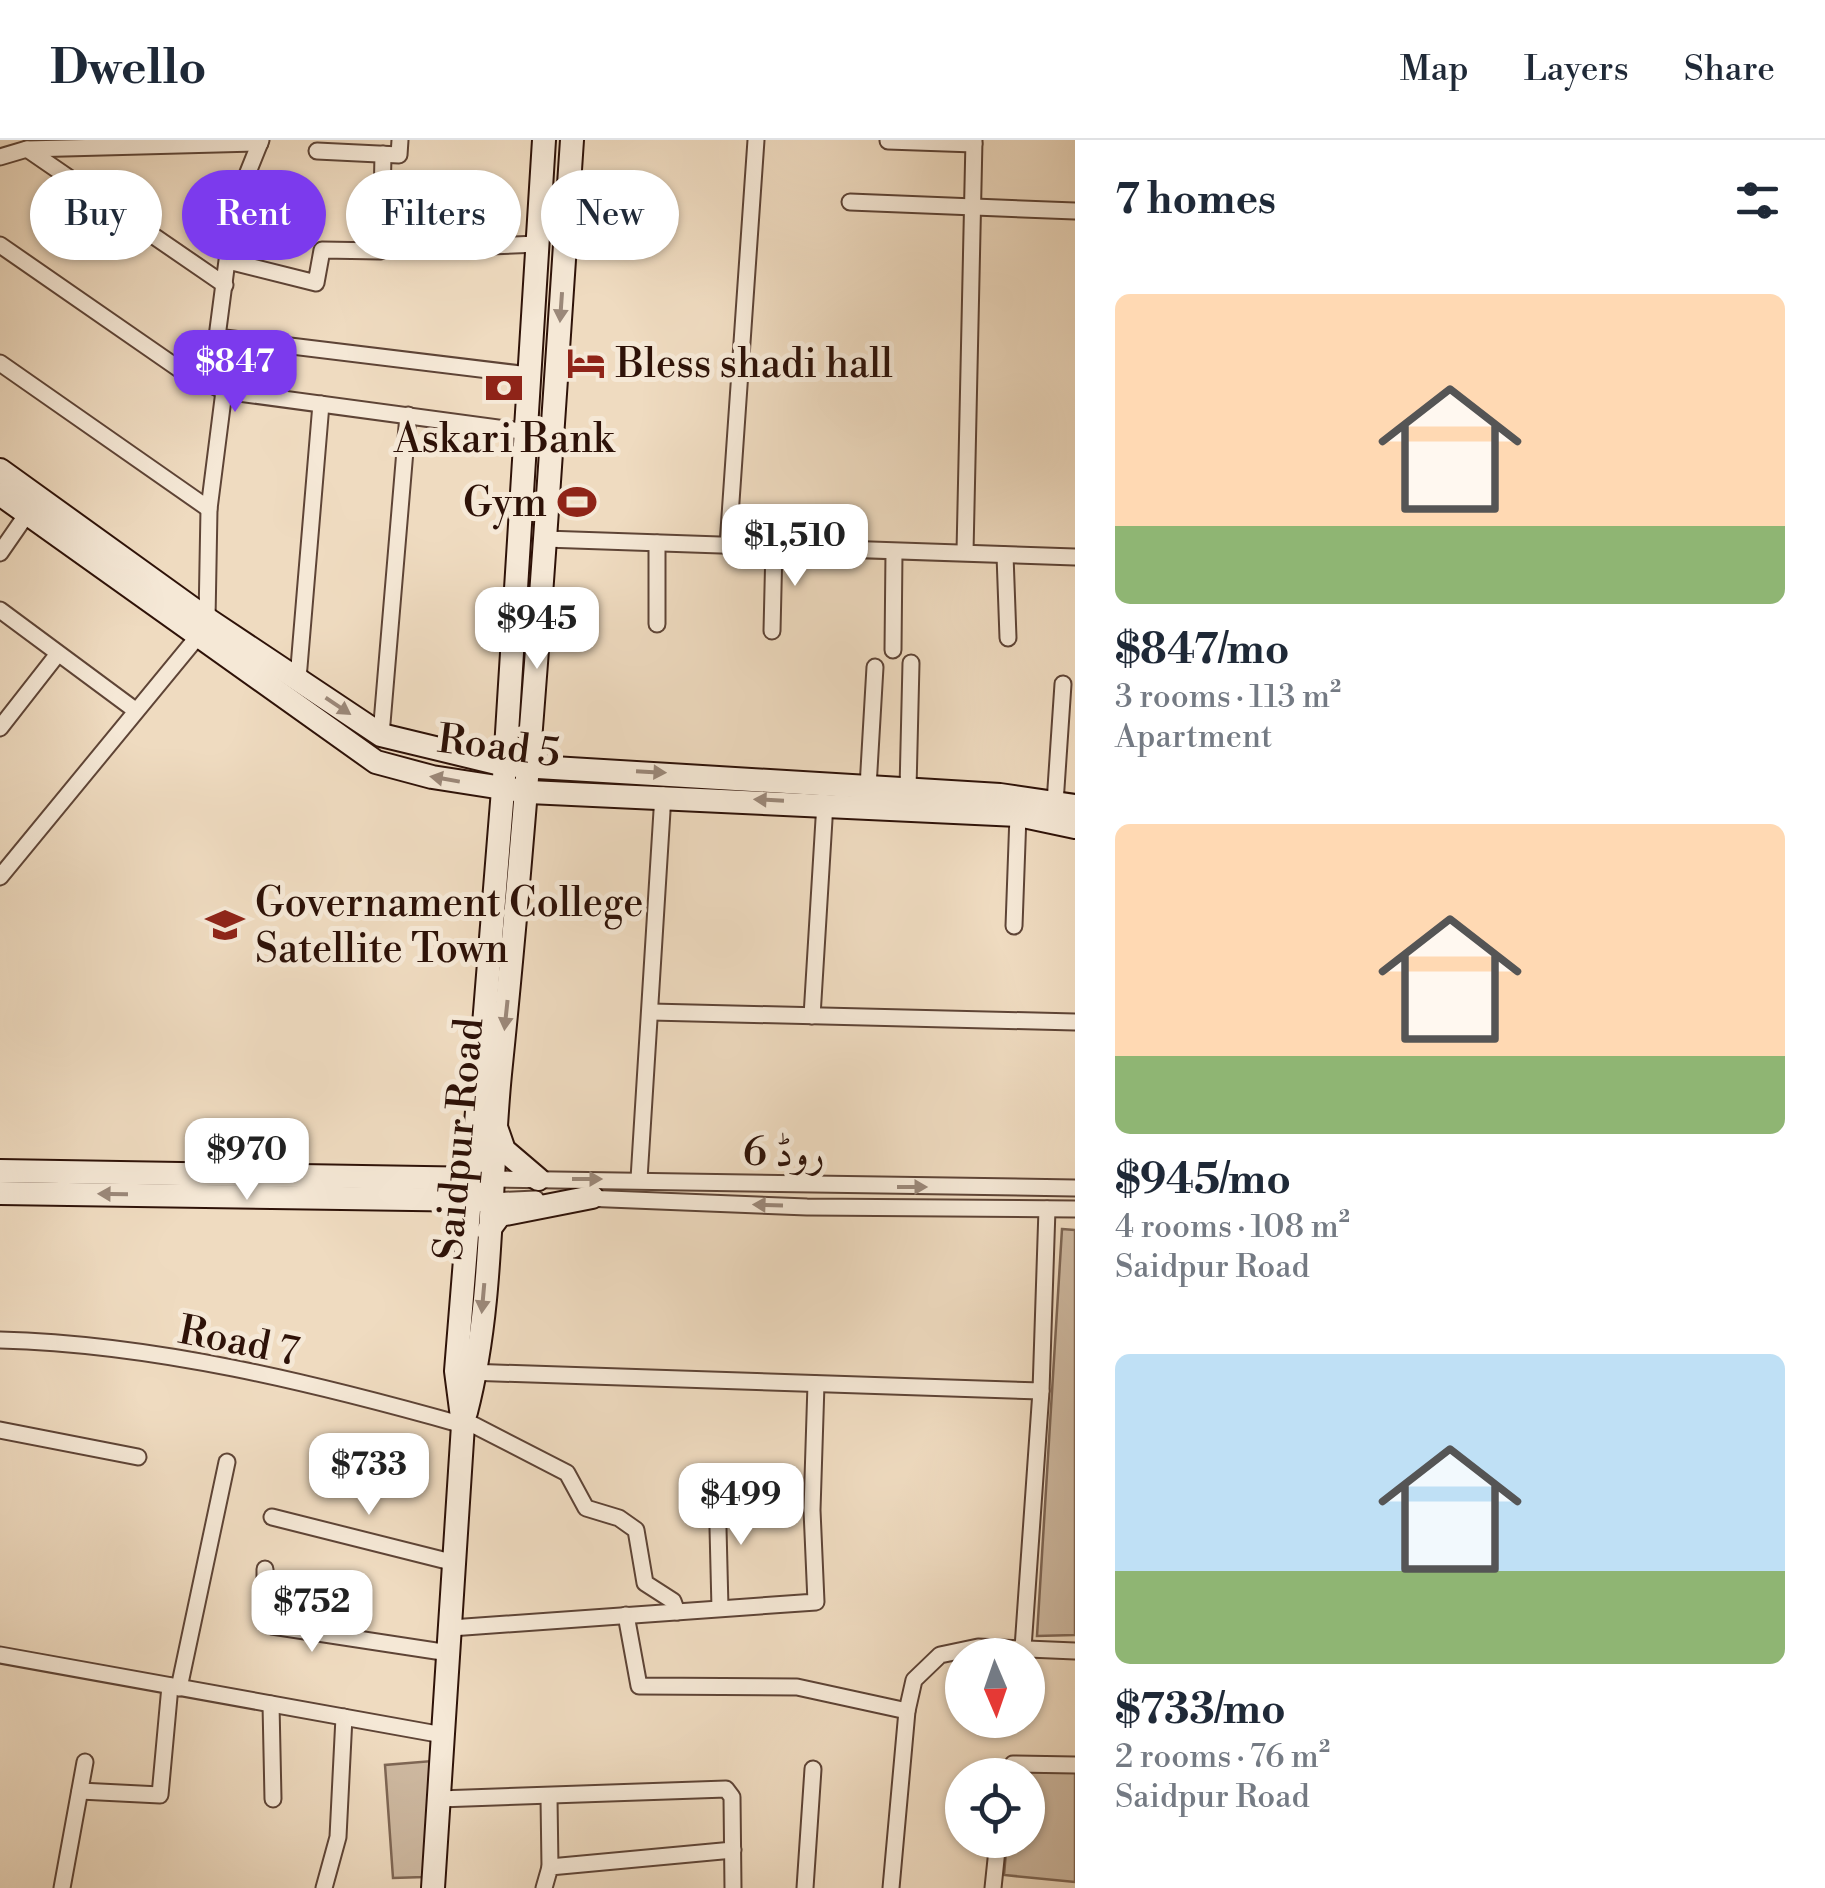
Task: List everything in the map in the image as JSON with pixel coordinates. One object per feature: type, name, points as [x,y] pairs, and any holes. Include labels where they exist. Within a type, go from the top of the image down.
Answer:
[{"type":"main road","name":"Saidpur Road","points":[[466,1372],[488,1231],[474,1150],[505,765],[544,140]]},
{"type":"main road","name":"Saidpur Road","points":[[433,1888],[464,1423],[466,1248],[495,1124],[529,792],[572,140]]},
{"type":"main road","name":"Road 5","points":[[0,470],[376,762],[502,790],[1018,815],[1075,826]]},
{"type":"main road","name":"Road 5","points":[[0,494],[203,627],[298,679],[381,734],[505,765],[908,789],[1065,804]]},
{"type":"main road","points":[[495,1124],[504,1150],[538,1179]]},
{"type":"main road","points":[[413,1180],[452,1168],[474,1150]]},
{"type":"main road","points":[[0,1170],[413,1180],[480,1190]]},
{"type":"main road","points":[[0,1193],[430,1199],[480,1190]]},
{"type":"main road","points":[[488,1231],[500,1216],[592,1198]]},
{"type":"main road","points":[[430,1199],[455,1226],[466,1248]]},
{"type":"street","points":[[317,151],[400,155],[400,140]]},
{"type":"street","points":[[728,545],[756,140]]},
{"type":"street","points":[[888,140],[974,142],[966,552]]},
{"type":"street","points":[[0,156],[27,149],[261,142],[234,207],[218,337],[224,391],[209,509],[203,627],[0,877]]},
{"type":"street","points":[[27,149],[225,285]]},
{"type":"street","points":[[228,261],[316,283],[322,250],[381,251],[384,154]]},
{"type":"street","points":[[850,202],[1075,212]]},
{"type":"street","points":[[0,244],[182,371],[224,391],[528,432]]},
{"type":"street","points":[[521,245],[538,244]]},
{"type":"street","points":[[218,337],[529,374]]},
{"type":"street","points":[[0,363],[209,509]]},
{"type":"street","points":[[298,679],[321,404]]},
{"type":"street","points":[[381,734],[408,415]]},
{"type":"street","points":[[0,552],[27,514]]},
{"type":"street","points":[[545,538],[1075,557]]},
{"type":"street","points":[[656,624],[657,542]]},
{"type":"street","points":[[772,631],[774,546]]},
{"type":"street","points":[[894,552],[894,650]]},
{"type":"street","points":[[1005,555],[1008,638]]},
{"type":"street","points":[[0,610],[135,710]]},
{"type":"street","points":[[0,728],[57,655]]},
{"type":"street","points":[[908,789],[911,663]]},
{"type":"street","points":[[868,787],[874,667]]},
{"type":"street","points":[[1064,684],[1065,804]]},
{"type":"street","points":[[639,1179],[664,795]]},
{"type":"street","points":[[812,1016],[825,803]]},
{"type":"street","points":[[1014,926],[1018,815]]},
{"type":"street","points":[[650,1012],[1075,1022]]},
{"type":"street","name":"روڈ 6","points":[[480,1190],[538,1179],[810,1187],[1075,1188]]},
{"type":"street","points":[[807,1207],[810,1187]]},
{"type":"street","points":[[1007,1209],[1009,1188]]},
{"type":"street","name":"روڈ 6","points":[[480,1190],[807,1207],[1075,1210]]},
{"type":"street","points":[[1024,1638],[1041,1391],[1048,1209]]},
{"type":"street","name":"Road 7","points":[[0,1340],[83,1342],[319,1388],[464,1423],[567,1473],[586,1508],[619,1518],[636,1530],[645,1584],[673,1601],[676,1612]]},
{"type":"street","points":[[466,1372],[1041,1391]]},
{"type":"street","points":[[451,1628],[812,1604],[819,1598],[812,1510],[816,1384]]},
{"type":"street","points":[[0,1430],[138,1457]]},
{"type":"street","points":[[80,1790],[160,1795],[174,1687],[227,1462]]},
{"type":"street","points":[[717,1488],[720,1608]]},
{"type":"street","points":[[272,1517],[455,1563]]},
{"type":"street","points":[[264,1569],[265,1616],[272,1626],[449,1652]]},
{"type":"street","points":[[626,1616],[639,1686],[797,1687],[907,1711]]},
{"type":"street","points":[[1045,1650],[1075,1652]]},
{"type":"street","points":[[891,1888],[907,1711],[914,1680],[945,1653]]},
{"type":"street","points":[[0,1655],[443,1735]]},
{"type":"street","points":[[271,1704],[273,1800]]},
{"type":"street","points":[[324,1888],[338,1838],[344,1717]]},
{"type":"street","points":[[62,1888],[85,1762]]},
{"type":"street","points":[[1045,1765],[1075,1765]]},
{"type":"street","points":[[806,1888],[813,1769]]},
{"type":"street","points":[[439,1799],[726,1789],[732,1797],[733,1888]]},
{"type":"street","points":[[544,1888],[550,1867],[550,1798]]},
{"type":"street","points":[[550,1867],[733,1850]]},
{"type":"street","points":[[993,1888],[996,1858]]},
{"type":"street","points":[[433,1888],[452,1888]]},
{"type":"shaded area","points":[[1062,1229],[1075,1230],[1075,1635],[1037,1636]]},
{"type":"shaded area","points":[[432,1761],[424,1877],[393,1878],[385,1765]]},
{"type":"shaded area","points":[[1075,1768],[1075,1882],[1004,1875],[1005,1858],[1045,1858],[1045,1769]]},
{"type":"place","name":"Bless shadi hall","points":[[586,363]]},
{"type":"place","name":"Askari Bank","points":[[504,388]]},
{"type":"place","name":"Gym","points":[[577,502]]},
{"type":"place","name":"Governament College Satellite Town","points":[[225,925]]}]
